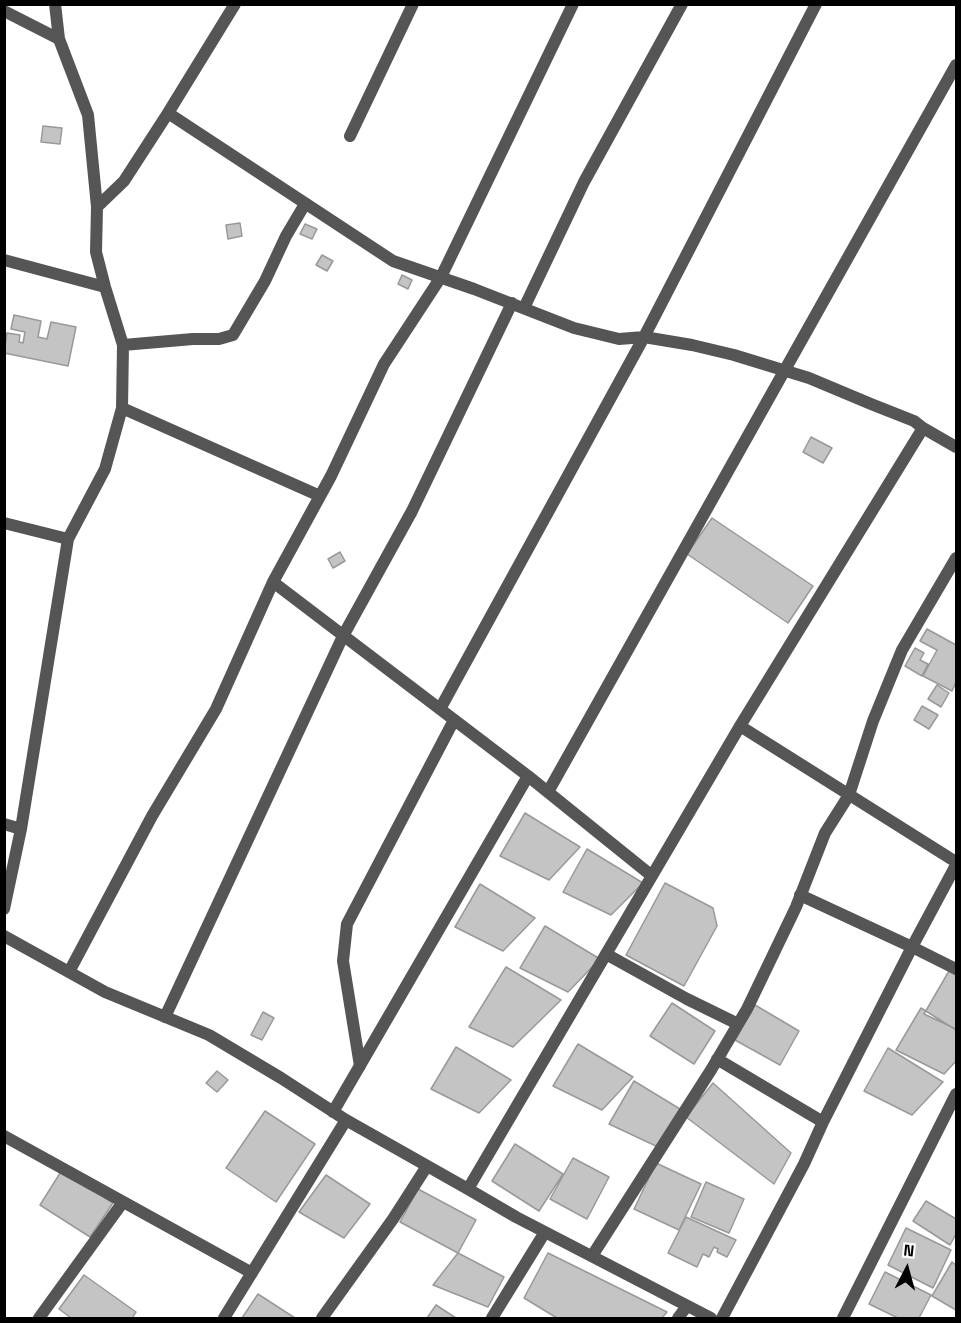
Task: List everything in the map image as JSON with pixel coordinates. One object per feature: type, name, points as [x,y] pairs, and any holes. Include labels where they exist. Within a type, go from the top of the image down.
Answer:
[{"type":"street","points":[[4,909],[21,829],[69,539],[105,469],[122,408],[123,345],[96,252],[97,207],[88,115],[59,39],[55,4]]},
{"type":"street","points":[[97,207],[124,181],[235,4]]},
{"type":"street","points":[[350,136],[413,4]]},
{"type":"street","points":[[69,972],[152,816],[216,709],[273,582],[331,476],[384,364],[441,277],[573,4]]},
{"type":"street","points":[[524,308],[584,182],[682,4]]},
{"type":"street","points":[[440,710],[644,337],[816,4]]},
{"type":"street","points":[[4,11],[59,39]]},
{"type":"street","points":[[548,792],[957,65]]},
{"type":"street","points":[[168,113],[393,261],[512,303],[574,328],[619,339],[644,337],[692,345],[785,370],[914,421],[957,447]]},
{"type":"street","points":[[123,345],[219,339],[233,335],[265,281],[286,236],[305,204]]},
{"type":"street","points":[[4,260],[105,287]]},
{"type":"street","points":[[165,1017],[344,636],[412,511],[512,303]]},
{"type":"street","points":[[122,408],[320,496]]},
{"type":"street","points":[[468,1189],[740,726],[923,428]]},
{"type":"street","points":[[4,523],[69,539]]},
{"type":"street","points":[[592,1256],[717,1059],[773,958],[825,833],[849,795],[873,721],[902,651],[957,558]]},
{"type":"street","points":[[273,582],[528,776],[652,876]]},
{"type":"street","points":[[360,1066],[343,961],[347,924],[454,720]]},
{"type":"street","points":[[722,1318],[804,1164],[912,947],[957,864],[740,726]]},
{"type":"street","points":[[333,1112],[528,776]]},
{"type":"street","points":[[4,824],[21,829]]},
{"type":"street","points":[[800,895],[957,969]]},
{"type":"street","points":[[4,936],[105,992],[209,1035],[346,1120],[516,1217],[711,1318]]},
{"type":"street","points":[[606,954],[687,999],[738,1024]]},
{"type":"street","points":[[717,1059],[823,1122]]},
{"type":"street","points":[[843,1318],[957,1094]]},
{"type":"street","points":[[224,1318],[346,1120]]},
{"type":"street","points":[[4,1136],[252,1273]]},
{"type":"street","points":[[322,1318],[393,1220],[427,1166]]},
{"type":"street","points":[[39,1318],[123,1202]]},
{"type":"street","points":[[492,1318],[545,1232]]},
{"type":"street","points":[[678,1318],[687,1306]]},
{"type":"building","points":[[43,126],[62,128],[60,144],[41,142]]},
{"type":"building","points":[[240,223],[242,236],[228,239],[226,225]]},
{"type":"building","points":[[305,224],[317,229],[312,239],[300,234]]},
{"type":"building","points":[[322,255],[333,261],[327,271],[316,265]]},
{"type":"building","points":[[402,275],[412,280],[408,289],[398,284]]},
{"type":"building","points":[[14,315],[41,321],[38,337],[47,339],[51,322],[76,327],[68,366],[4,353],[7,333],[20,335],[19,342],[23,343],[25,332],[11,329]]},
{"type":"building","points":[[811,437],[832,448],[823,463],[803,452]]},
{"type":"building","points":[[712,518],[813,586],[788,623],[687,554]]},
{"type":"building","points":[[340,552],[345,561],[333,568],[328,559]]},
{"type":"building","points":[[927,629],[956,645],[956,682],[952,691],[923,676],[937,650],[920,641]]},
{"type":"building","points":[[915,648],[924,653],[920,660],[928,664],[922,676],[905,666]]},
{"type":"building","points":[[937,685],[949,693],[941,707],[928,699]]},
{"type":"building","points":[[922,706],[938,715],[929,729],[914,720]]},
{"type":"building","points":[[525,813],[580,847],[549,880],[500,856]]},
{"type":"building","points":[[587,849],[643,883],[611,915],[563,892]]},
{"type":"building","points":[[665,883],[713,908],[717,926],[684,986],[626,955]]},
{"type":"building","points":[[480,884],[535,918],[503,951],[455,927]]},
{"type":"building","points":[[545,926],[600,959],[568,992],[520,968]]},
{"type":"building","points":[[506,967],[561,1000],[513,1047],[469,1027]]},
{"type":"building","points":[[949,971],[956,975],[956,1029],[924,1014]]},
{"type":"building","points":[[672,1003],[715,1031],[694,1064],[650,1036]]},
{"type":"building","points":[[755,1005],[799,1031],[780,1065],[735,1040]]},
{"type":"building","points":[[921,1008],[956,1030],[956,1061],[944,1074],[896,1050]]},
{"type":"building","points":[[263,1012],[274,1018],[262,1040],[251,1035]]},
{"type":"building","points":[[578,1044],[633,1077],[602,1110],[553,1086]]},
{"type":"building","points":[[456,1047],[511,1080],[479,1113],[431,1089]]},
{"type":"building","points":[[888,1048],[943,1082],[912,1115],[864,1091]]},
{"type":"building","points":[[217,1071],[228,1080],[217,1092],[206,1083]]},
{"type":"building","points":[[634,1081],[680,1109],[658,1147],[609,1124]]},
{"type":"building","points":[[713,1083],[791,1153],[774,1184],[686,1117]]},
{"type":"building","points":[[265,1111],[315,1144],[276,1202],[226,1168]]},
{"type":"building","points":[[515,1144],[563,1174],[539,1211],[492,1181]]},
{"type":"building","points":[[573,1158],[609,1177],[587,1219],[550,1199]]},
{"type":"building","points":[[656,1163],[701,1184],[679,1230],[634,1209]]},
{"type":"building","points":[[62,1170],[113,1203],[90,1237],[40,1205]]},
{"type":"building","points":[[326,1175],[370,1204],[344,1238],[299,1212]]},
{"type":"building","points":[[706,1182],[744,1199],[729,1233],[691,1217]]},
{"type":"building","points":[[418,1189],[476,1220],[458,1253],[400,1222]]},
{"type":"building","points":[[926,1201],[956,1219],[956,1234],[950,1245],[913,1221]]},
{"type":"building","points":[[686,1217],[736,1240],[727,1257],[717,1252],[718,1249],[714,1247],[709,1257],[703,1254],[697,1267],[668,1253]]},
{"type":"building","points":[[906,1228],[951,1250],[933,1288],[888,1265]]},
{"type":"building","points":[[458,1253],[504,1277],[488,1307],[433,1285]]},
{"type":"building","points":[[548,1253],[667,1312],[662,1318],[557,1318],[524,1298]]},
{"type":"building","points":[[952,1262],[956,1265],[956,1310],[932,1296]]},
{"type":"building","points":[[885,1272],[931,1295],[919,1318],[898,1318],[869,1304]]},
{"type":"building","points":[[84,1275],[136,1312],[132,1318],[71,1318],[59,1309]]},
{"type":"building","points":[[258,1294],[295,1318],[242,1318]]},
{"type":"building","points":[[436,1305],[456,1318],[427,1318]]}]
